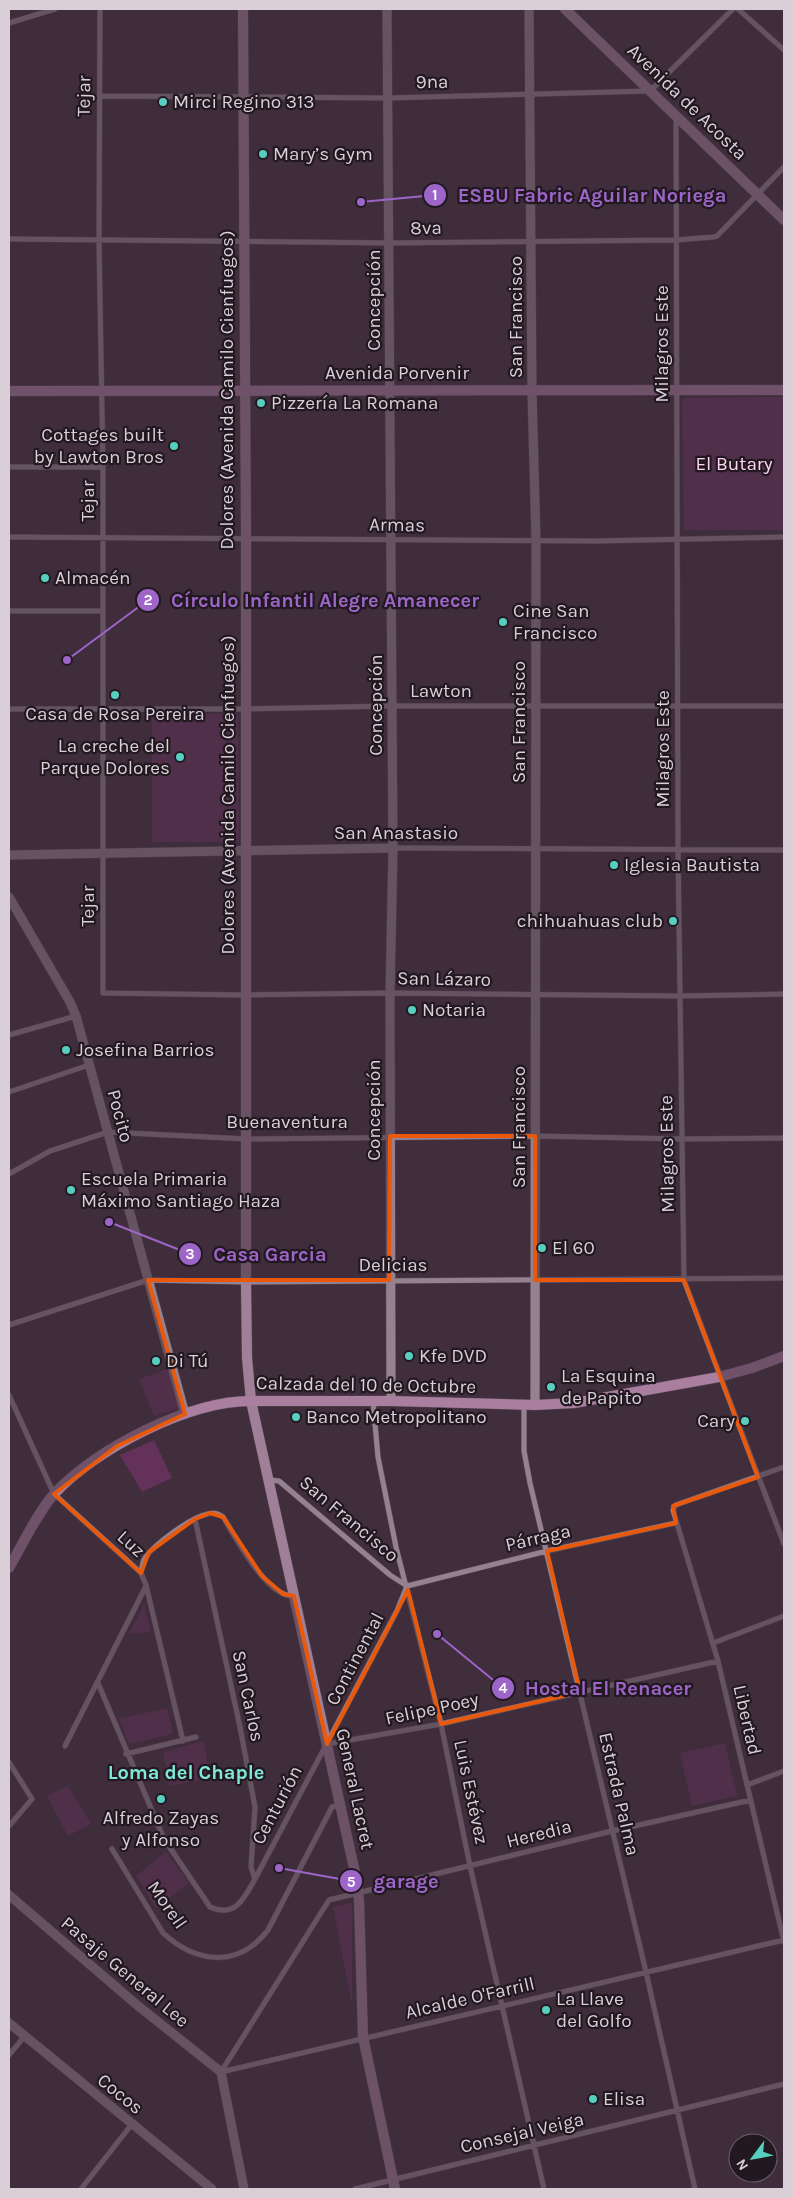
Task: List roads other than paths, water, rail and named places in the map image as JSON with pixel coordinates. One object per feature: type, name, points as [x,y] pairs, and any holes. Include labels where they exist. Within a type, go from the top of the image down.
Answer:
[{"type":"main road","name":"Dolores (Avenida Camilo Cienfuegos)","points":[[243,9],[246,538],[246,1282],[247,1358],[252,1401]]},
{"type":"main road","name":"Avenida de Acosta","points":[[565,9],[784,220]]},
{"type":"main road","name":"Avenida Porvenir","points":[[9,391],[390,390],[532,392],[784,390]]},
{"type":"main road","name":"Calzada del 10 de Octubre","points":[[9,1568],[54,1494],[82,1469],[117,1446],[185,1414],[225,1403],[252,1401],[391,1401],[529,1405],[582,1402],[719,1376],[752,1368],[784,1356]]},
{"type":"main road","name":"General Lacret","points":[[252,1401],[358,1893],[363,2037],[394,2184]]},
{"type":"street","points":[[9,23],[55,9]]},
{"type":"street","name":"Tejar","points":[[100,9],[99,241],[103,467],[104,993]]},
{"type":"street","name":"Concepción","points":[[387,9],[393,848],[390,993],[389,1280],[391,1401]]},
{"type":"street","name":"San Francisco","points":[[529,9],[532,392],[536,541],[535,705],[537,850],[535,1280],[529,1405]]},
{"type":"street","points":[[650,90],[733,9]]},
{"type":"street","points":[[738,9],[784,50]]},
{"type":"street","name":"9na","points":[[99,96],[389,98],[650,90]]},
{"type":"street","name":"Milagros Este","points":[[676,115],[679,996],[684,1280],[784,1544]]},
{"type":"street","name":"8va","points":[[9,239],[390,244],[677,240],[717,236],[784,167]]},
{"type":"street","points":[[9,467],[103,467]]},
{"type":"street","name":"Armas","points":[[9,536],[391,541],[678,540],[784,537]]},
{"type":"street","points":[[9,611],[102,611]]},
{"type":"street","name":"Lawton","points":[[9,709],[245,709],[535,705],[784,706]]},
{"type":"street","name":"San Anastasio","points":[[9,855],[393,848],[784,850]]},
{"type":"street","name":"Pocito","points":[[9,897],[70,1002],[76,1016],[185,1414]]},
{"type":"street","name":"San Lázaro","points":[[104,993],[247,995],[390,993],[536,996],[784,994]]},
{"type":"street","points":[[9,1035],[76,1016]]},
{"type":"street","points":[[9,1092],[90,1065]]},
{"type":"street","name":"Buenaventura","points":[[9,1174],[50,1151],[108,1132],[247,1139],[390,1136],[682,1139],[784,1138]]},
{"type":"street","name":"Delicias","points":[[9,1325],[148,1280],[246,1282],[784,1278]]},
{"type":"street","name":"Luz","points":[[9,1395],[54,1494],[141,1573],[146,1585],[183,1741]]},
{"type":"street","name":"Luis Estévez","points":[[373,1401],[378,1457],[396,1547],[441,1724],[470,1866],[544,2189]]},
{"type":"street","name":"Estrada Palma","points":[[529,1405],[524,1451],[695,2189]]},
{"type":"street","points":[[758,1477],[784,1467]]},
{"type":"street","name":"Libertad","points":[[758,1477],[674,1507],[676,1523],[718,1661],[784,1941]]},
{"type":"street","name":"San Francisco","points":[[268,1480],[279,1481],[390,1575],[407,1586]]},
{"type":"street","points":[[141,1573],[143,1561],[149,1552],[194,1519],[210,1513],[218,1514],[223,1517],[262,1576],[282,1594],[294,1596]]},
{"type":"street","name":"San Carlos","points":[[194,1519],[240,1728],[255,1807],[251,1867],[255,1880]]},
{"type":"street","name":"Párraga","points":[[407,1586],[546,1551],[676,1523]]},
{"type":"street","points":[[65,1746],[146,1585]]},
{"type":"street","name":"Continental","points":[[327,1744],[397,1612],[407,1586]]},
{"type":"street","points":[[713,1643],[784,1616]]},
{"type":"street","name":"Felipe Poey","points":[[327,1744],[441,1724],[718,1661]]},
{"type":"street","name":"Centurión","points":[[98,1683],[126,1754],[164,1839],[210,1907],[220,1912],[238,1905],[244,1898],[327,1744]]},
{"type":"street","points":[[126,1754],[196,1738]]},
{"type":"street","points":[[9,1762],[32,1799],[9,1826]]},
{"type":"street","points":[[747,1785],[784,1770]]},
{"type":"street","name":"Heredia","points":[[220,2072],[329,1900],[612,1831],[751,1800]]},
{"type":"street","name":"Morell","points":[[112,1849],[163,1933],[175,1944],[192,1953],[222,1958],[245,1950],[259,1942],[268,1930],[332,1807],[340,1806]]},
{"type":"street","name":"Pasaje General Lee","points":[[9,1895],[137,2005],[220,2072]]},
{"type":"street","name":"Alcalde O'Farrill","points":[[220,2072],[363,2037],[784,1941]]},
{"type":"street","name":"Cocos","points":[[9,2023],[212,2189]]},
{"type":"street","points":[[9,2055],[24,2037]]},
{"type":"street","points":[[220,2072],[244,2189]]},
{"type":"street","name":"Consejal Veiga","points":[[355,2189],[394,2184],[534,2145],[784,2084]]},
{"type":"street","points":[[81,2189],[132,2124]]},
{"type":"place","name":"Mirci Regino 313","points":[[163,102]]},
{"type":"place","name":"Mary’s Gym","points":[[263,154]]},
{"type":"place","name":"ESBU Fabric Aguilar Noriega","points":[[361,202]]},
{"type":"place","name":"Pizzería La Romana","points":[[261,403]]},
{"type":"place","name":"Cottages built by Lawton Bros","points":[[174,446]]},
{"type":"place","name":"Almacén","points":[[45,578]]},
{"type":"place","name":"Cine San Francisco","points":[[503,622]]},
{"type":"place","name":"Círculo Infantil Alegre Amanecer","points":[[67,660]]},
{"type":"place","name":"Casa de Rosa Pereira","points":[[115,695]]},
{"type":"place","name":"La creche del Parque Dolores","points":[[180,757]]},
{"type":"place","name":"Iglesia Bautista","points":[[614,865]]},
{"type":"place","name":"chihuahuas club","points":[[673,921]]},
{"type":"place","name":"Notaria","points":[[412,1010]]},
{"type":"place","name":"Josefina Barrios","points":[[66,1050]]},
{"type":"place","name":"Escuela Primaria Máximo Santiago Haza","points":[[71,1190]]},
{"type":"place","name":"Casa Garcia","points":[[109,1222]]},
{"type":"place","name":"El 60","points":[[542,1248]]},
{"type":"place","name":"Kfe DVD","points":[[409,1356]]},
{"type":"place","name":"Di Tú","points":[[156,1361]]},
{"type":"place","name":"La Esquina de Papito","points":[[551,1387]]},
{"type":"place","name":"Banco Metropolitano","points":[[296,1417]]},
{"type":"place","name":"Cary","points":[[745,1421]]},
{"type":"place","name":"Hostal El Renacer","points":[[437,1634]]},
{"type":"place","name":"Alfredo Zayas y Alfonso","points":[[161,1799]]},
{"type":"place","name":"garage","points":[[279,1868]]},
{"type":"place","name":"La Llave del Golfo","points":[[546,2010]]},
{"type":"place","name":"Elisa","points":[[593,2099]]},
{"type":"district","name":"Loma del Chaple","points":[[186,1772]]},
{"type":"park label","name":"El Butary","points":[[734,464]]}]
